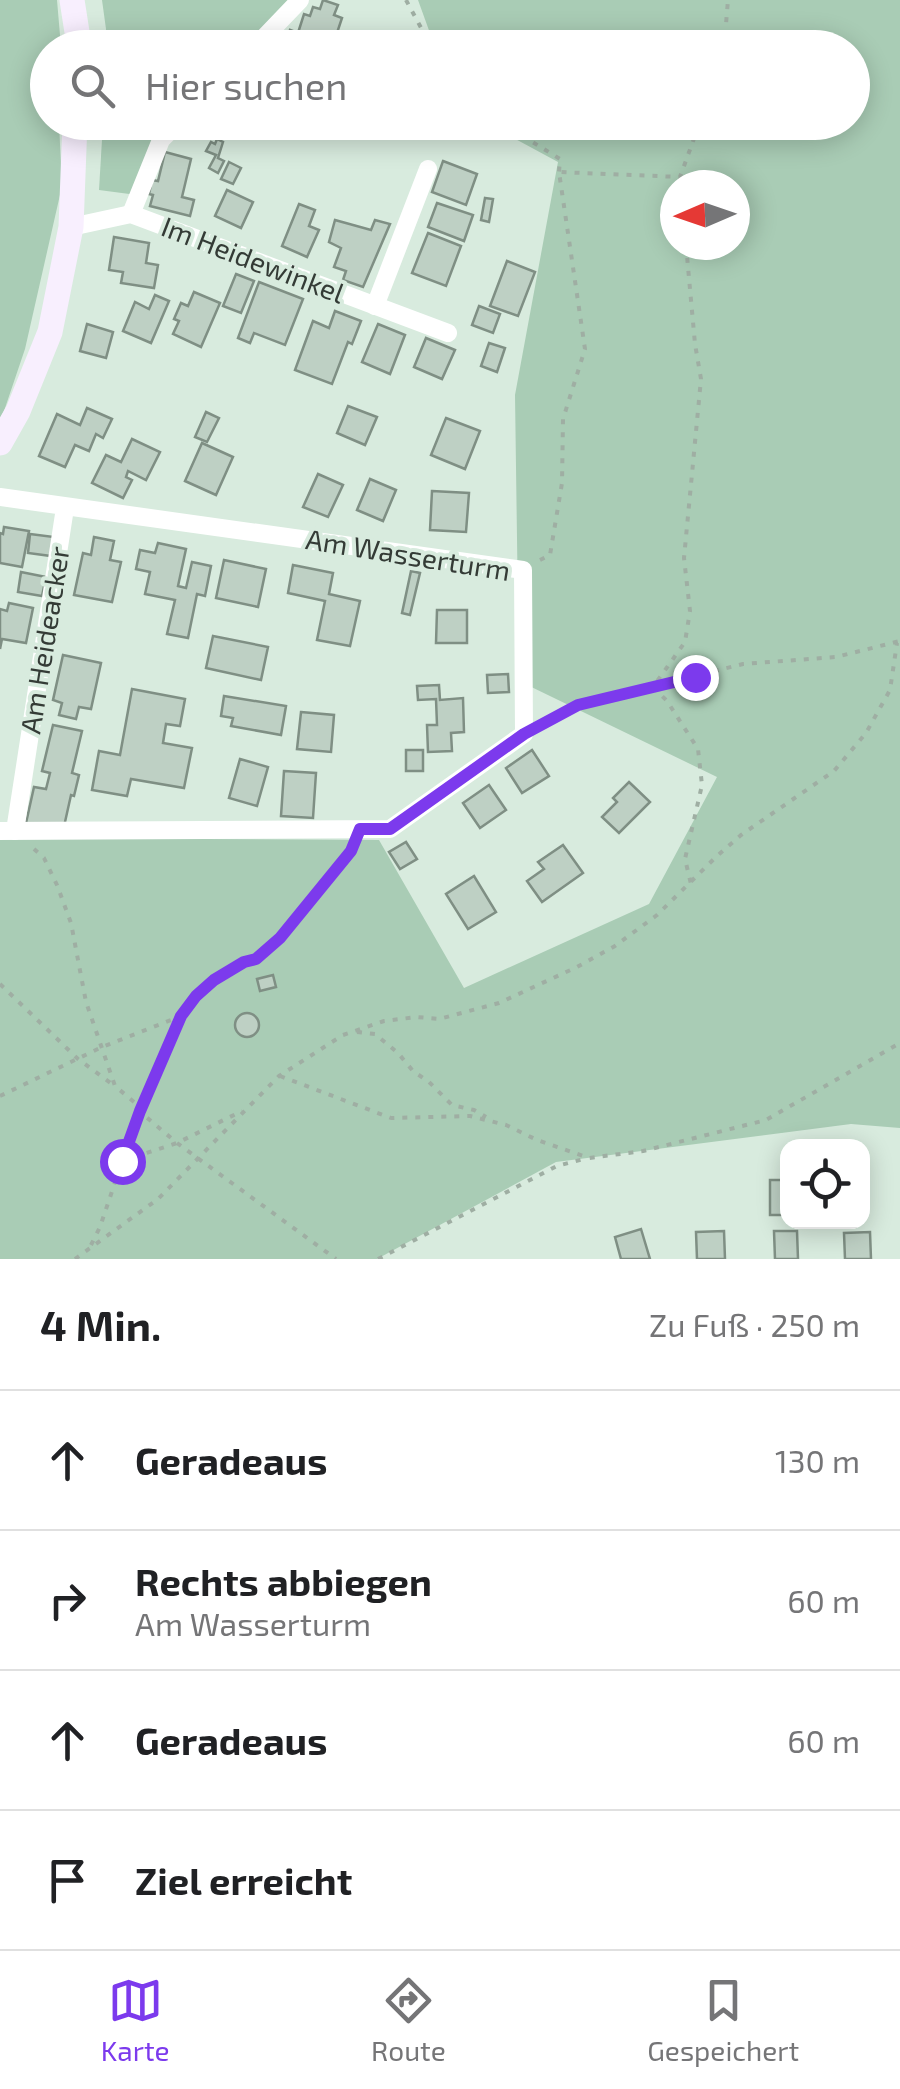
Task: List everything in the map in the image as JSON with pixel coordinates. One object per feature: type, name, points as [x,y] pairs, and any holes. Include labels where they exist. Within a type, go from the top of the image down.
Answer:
[{"type":"street","points":[[72,0],[76,30]]},
{"type":"street","points":[[271,30],[300,0]]},
{"type":"street","points":[[0,444],[18,412],[50,332],[71,227],[74,140]]},
{"type":"street","name":"Im Heidewinkel","points":[[130,214],[161,140]]},
{"type":"street","name":"Im Heidewinkel","points":[[375,306],[428,169]]},
{"type":"street","name":"Im Heidewinkel","points":[[71,227],[130,214],[448,333]]},
{"type":"street","name":"Am Wasserturm","points":[[0,497],[523,570],[524,734]]},
{"type":"street","name":"Am Heideacker","points":[[8,831],[65,508]]},
{"type":"street","points":[[8,831],[390,829],[524,734]]},
{"type":"path","points":[[406,0],[422,30]]},
{"type":"path","points":[[726,30],[728,0]]},
{"type":"path","points":[[523,570],[550,554],[562,483],[563,418],[585,349],[560,160],[528,140]]},
{"type":"path","points":[[683,170],[694,140]]},
{"type":"path","points":[[559,172],[660,177]]},
{"type":"path","points":[[654,688],[684,642],[690,611],[684,558],[701,379],[687,260]]},
{"type":"path","points":[[75,1259],[158,1199],[279,1076],[343,1035],[384,1021],[417,1016],[438,1018],[499,1003],[577,968],[657,916],[741,835],[834,771],[866,734],[890,690],[899,642],[836,658],[743,664],[578,705],[524,734]]},
{"type":"path","points":[[654,688],[689,731],[698,749],[702,785],[685,859],[691,884]]},
{"type":"path","points":[[90,1248],[140,1111],[181,1016],[214,980],[252,960],[280,938],[351,851],[360,829]]},
{"type":"path","points":[[8,831],[44,858],[57,885],[71,923],[86,1002],[115,1086]]},
{"type":"path","points":[[0,984],[78,1059],[134,1102],[177,1143],[336,1259]]},
{"type":"path","points":[[0,1096],[181,1016]]},
{"type":"path","points":[[353,1032],[375,1034],[452,1105],[474,1110],[490,1120],[589,1158]]},
{"type":"path","points":[[378,1259],[558,1166],[643,1151],[766,1120],[900,1043]]},
{"type":"path","points":[[279,1076],[391,1118],[470,1116],[490,1120]]},
{"type":"path","points":[[122,1161],[177,1143],[246,1108]]},
{"type":"green space","points":[[0,0],[57,0],[60,30],[30,30],[30,140],[60,140],[62,186],[25,349],[0,418]]},
{"type":"green space","points":[[102,0],[304,0],[272,30],[106,29]]},
{"type":"green space","points":[[418,0],[900,0],[900,1128],[851,1124],[556,1162],[377,1259],[0,1259],[0,838],[379,840],[464,988],[649,904],[717,777],[519,681],[515,395],[558,162],[517,140],[870,140],[870,30],[429,30]]},
{"type":"green space","points":[[102,140],[163,140],[137,195],[99,190]]},
{"type":"building","points":[[323,0],[338,5],[334,15],[342,18],[338,30],[299,30],[304,14],[310,16],[313,7],[320,9]]},
{"type":"building","points":[[217,140],[223,142],[218,158],[224,161],[218,173],[209,168],[216,155],[206,151],[211,142],[215,144]]},
{"type":"building","points":[[165,152],[191,159],[182,197],[194,200],[190,216],[150,206],[152,180],[158,181]]},
{"type":"building","points":[[443,161],[477,174],[466,205],[432,192]]},
{"type":"building","points":[[229,162],[241,168],[233,184],[221,179]]},
{"type":"building","points":[[227,190],[253,202],[241,228],[215,216]]},
{"type":"building","points":[[485,198],[493,199],[489,222],[481,220]]},
{"type":"building","points":[[437,203],[473,215],[464,241],[428,227]]},
{"type":"building","points":[[299,204],[315,210],[309,226],[319,230],[307,257],[282,246]]},
{"type":"building","points":[[335,220],[371,230],[375,220],[390,224],[363,287],[343,280],[346,271],[334,267],[341,248],[329,242]]},
{"type":"building","points":[[428,233],[461,246],[446,286],[412,273]]},
{"type":"building","points":[[114,237],[149,243],[146,263],[158,265],[154,288],[121,283],[123,272],[109,270]]},
{"type":"building","points":[[507,261],[535,272],[518,316],[490,306]]},
{"type":"building","points":[[236,274],[254,281],[241,313],[223,306]]},
{"type":"building","points":[[259,282],[303,299],[285,345],[254,333],[250,343],[238,338]]},
{"type":"building","points":[[194,292],[220,303],[201,347],[173,334],[181,303],[188,306]]},
{"type":"building","points":[[155,295],[169,301],[151,343],[123,331],[135,302],[149,309]]},
{"type":"building","points":[[479,306],[500,314],[493,333],[472,325]]},
{"type":"building","points":[[335,311],[361,321],[352,344],[348,342],[332,384],[295,370],[313,321],[329,328]]},
{"type":"building","points":[[87,324],[113,332],[106,358],[80,351]]},
{"type":"building","points":[[378,324],[405,335],[390,374],[362,362]]},
{"type":"building","points":[[426,338],[455,350],[442,379],[414,367]]},
{"type":"building","points":[[489,343],[505,348],[497,372],[481,366]]},
{"type":"building","points":[[348,406],[377,417],[365,445],[337,433]]},
{"type":"building","points":[[87,408],[112,419],[103,438],[96,434],[89,451],[75,445],[65,467],[39,456],[57,414],[80,425]]},
{"type":"building","points":[[206,412],[219,418],[207,442],[195,437]]},
{"type":"building","points":[[446,418],[480,431],[465,469],[431,455]]},
{"type":"building","points":[[132,439],[160,452],[146,480],[128,471],[126,477],[132,480],[123,498],[92,483],[106,455],[121,462]]},
{"type":"building","points":[[202,443],[233,457],[216,495],[185,481]]},
{"type":"building","points":[[318,474],[343,485],[328,517],[303,507]]},
{"type":"building","points":[[370,479],[396,490],[383,521],[357,510]]},
{"type":"building","points":[[432,491],[469,493],[466,532],[430,530]]},
{"type":"building","points":[[4,527],[29,531],[22,567],[0,563],[0,533],[3,534]]},
{"type":"building","points":[[30,534],[54,537],[51,556],[28,553]]},
{"type":"building","points":[[94,537],[114,541],[110,560],[121,562],[112,602],[74,595],[83,553],[91,555]]},
{"type":"building","points":[[158,543],[186,549],[178,586],[186,588],[192,562],[211,566],[205,596],[197,594],[188,638],[167,634],[175,600],[145,594],[150,572],[136,569],[140,550],[155,553]]},
{"type":"building","points":[[224,560],[266,569],[258,607],[216,598]]},
{"type":"building","points":[[293,565],[333,573],[329,594],[360,601],[350,646],[317,640],[325,601],[288,593]]},
{"type":"building","points":[[411,571],[420,573],[410,615],[402,613]]},
{"type":"building","points":[[21,572],[46,577],[42,596],[18,592]]},
{"type":"building","points":[[9,603],[33,608],[26,643],[2,639],[0,649],[0,609],[7,611]]},
{"type":"building","points":[[437,610],[467,610],[467,643],[436,643]]},
{"type":"building","points":[[213,636],[268,647],[261,680],[206,668]]},
{"type":"building","points":[[63,655],[101,663],[91,709],[79,707],[76,719],[59,715],[62,703],[53,700]]},
{"type":"building","points":[[508,674],[509,692],[488,693],[487,675]]},
{"type":"building","points":[[439,685],[440,700],[463,698],[464,732],[451,733],[452,751],[428,752],[427,725],[437,725],[436,699],[418,700],[417,686]]},
{"type":"building","points":[[132,689],[185,699],[180,726],[166,724],[163,743],[192,748],[184,788],[131,779],[127,796],[92,790],[99,751],[120,755]]},
{"type":"building","points":[[224,696],[286,706],[281,735],[231,726],[233,718],[221,716]]},
{"type":"building","points":[[301,712],[334,715],[331,752],[297,749]]},
{"type":"building","points":[[53,725],[82,731],[72,773],[79,775],[63,831],[26,823],[34,787],[46,789],[50,773],[42,771]]},
{"type":"building","points":[[406,750],[423,750],[423,771],[406,771]]},
{"type":"building","points":[[532,750],[549,776],[522,793],[506,768]]},
{"type":"building","points":[[240,759],[268,767],[257,806],[229,798]]},
{"type":"building","points":[[284,771],[316,773],[313,818],[281,816]]},
{"type":"building","points":[[629,782],[650,802],[619,833],[602,817]]},
{"type":"building","points":[[489,785],[506,810],[480,828],[463,803]]},
{"type":"building","points":[[406,842],[417,859],[400,869],[389,852]]},
{"type":"building","points":[[563,845],[583,873],[542,902],[527,881],[544,869],[538,862]]},
{"type":"building","points":[[474,876],[496,912],[468,929],[446,894]]},
{"type":"building","points":[[273,975],[276,987],[260,991],[257,979]]},
{"type":"building","points":[[247,1013],[259,1025],[247,1037],[235,1025]]},
{"type":"building","points":[[770,1180],[780,1180],[780,1215],[770,1215]]},
{"type":"building","points":[[641,1229],[650,1259],[621,1259],[615,1237]]},
{"type":"building","points":[[724,1231],[725,1259],[697,1259],[696,1232]]},
{"type":"building","points":[[774,1231],[797,1231],[798,1259],[775,1259]]},
{"type":"building","points":[[870,1232],[871,1259],[845,1259],[844,1233]]},
{"type":"route","points":[[122,1161],[181,1016],[214,980],[256,959],[280,938],[351,851],[360,829],[390,829],[524,734],[578,705],[695,677]]}]
